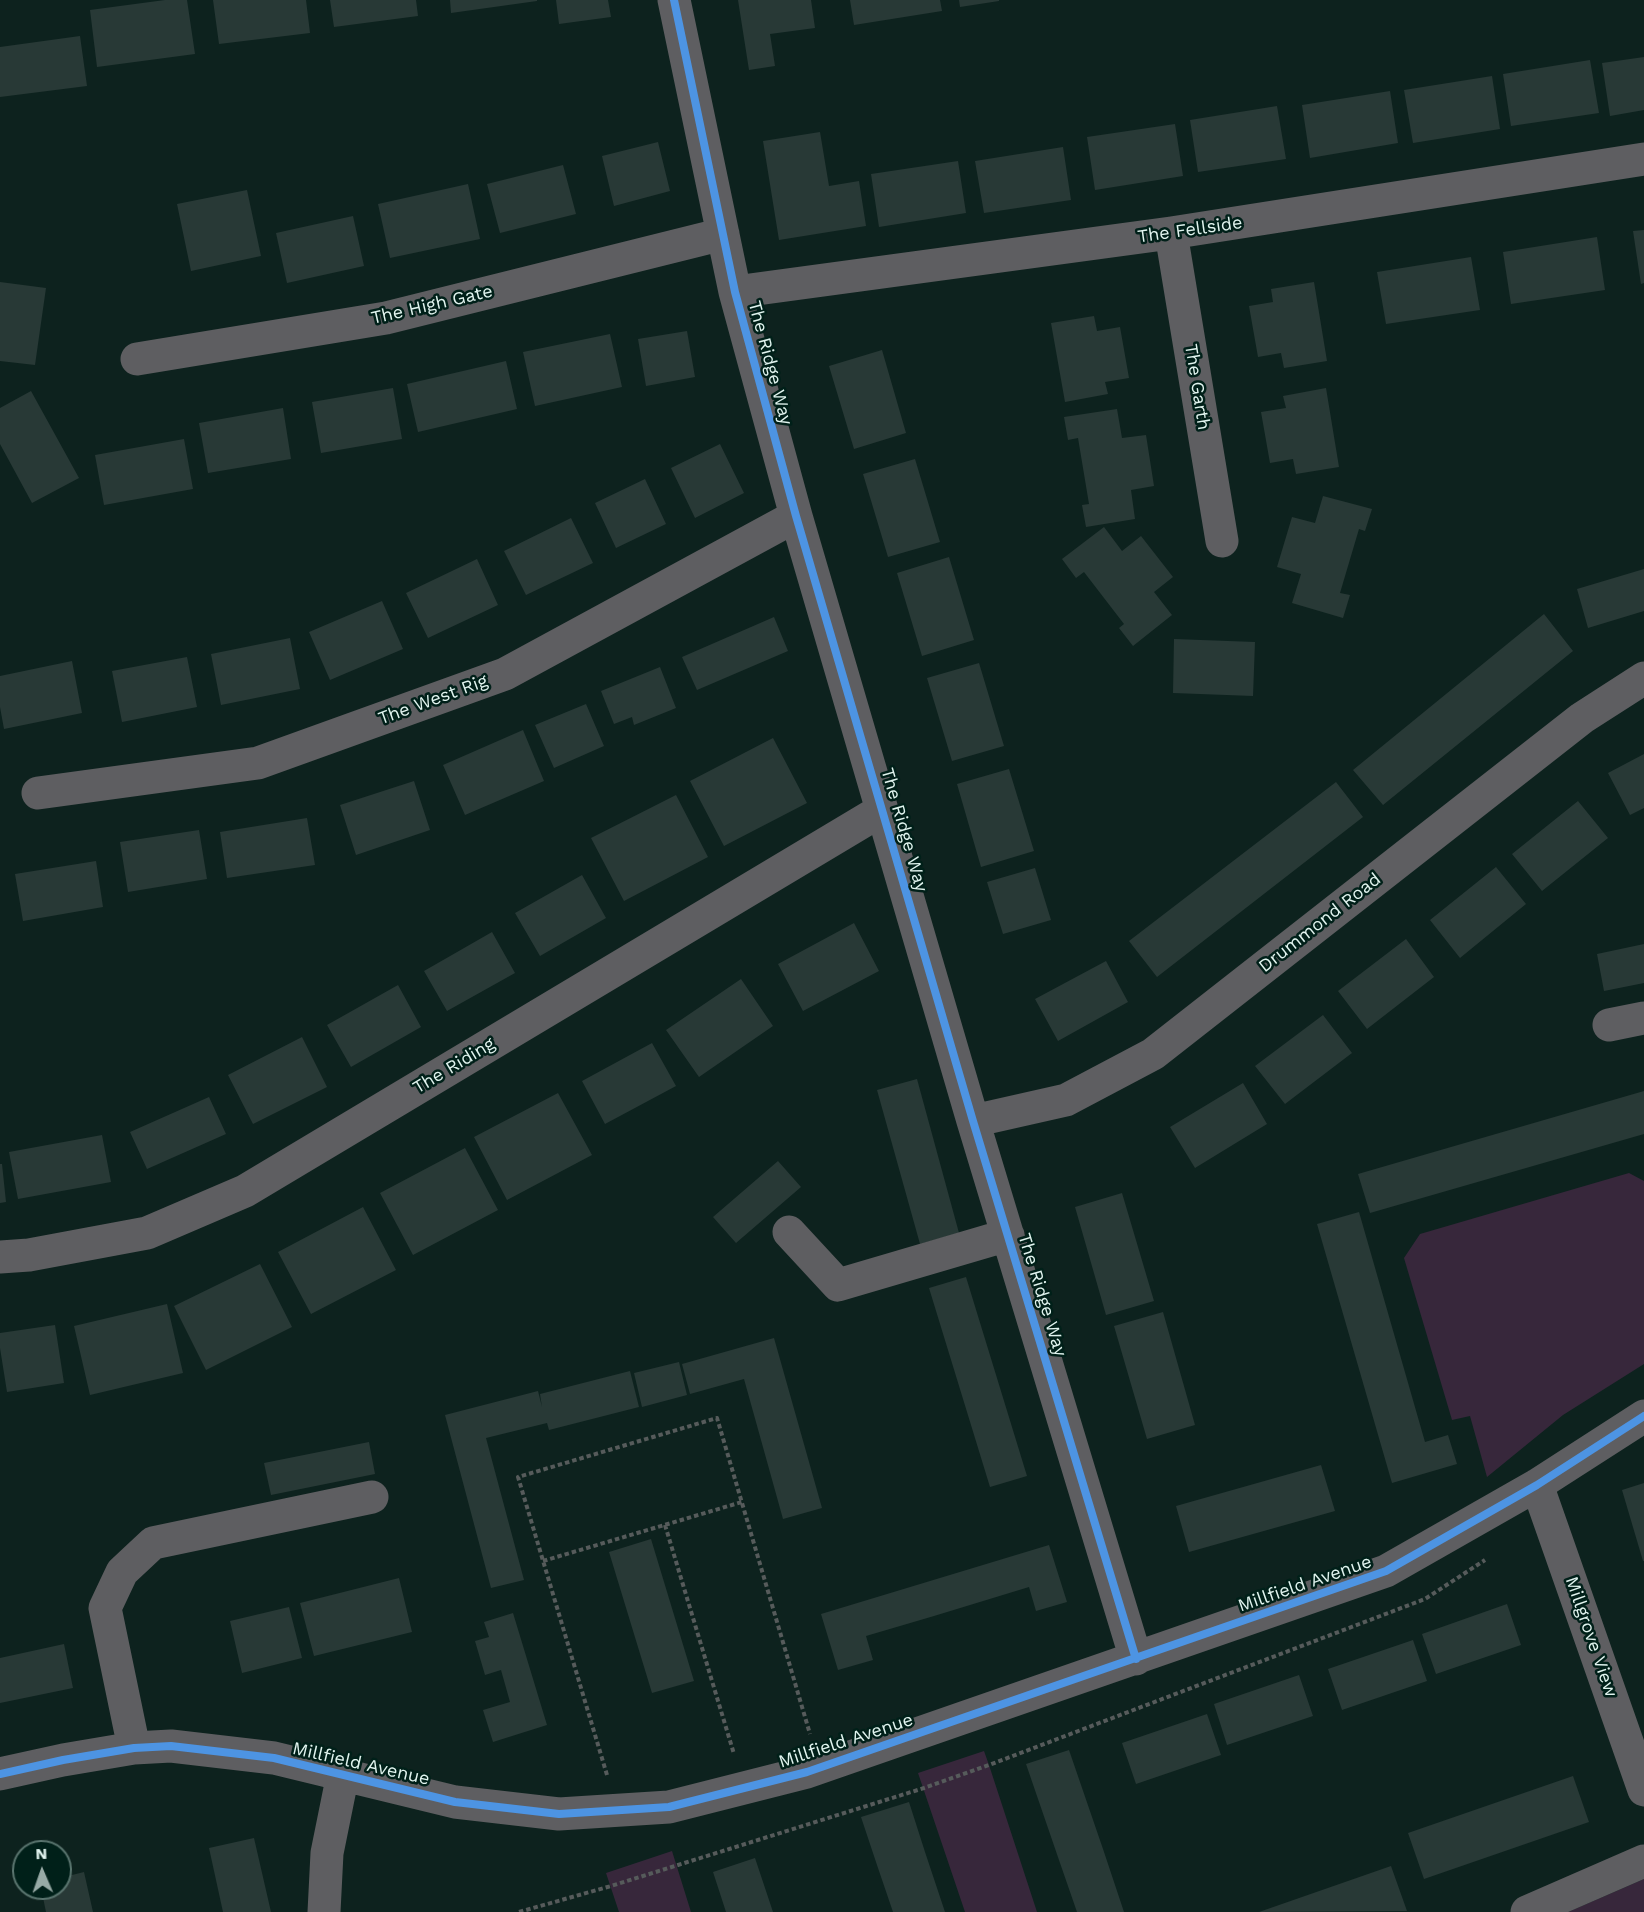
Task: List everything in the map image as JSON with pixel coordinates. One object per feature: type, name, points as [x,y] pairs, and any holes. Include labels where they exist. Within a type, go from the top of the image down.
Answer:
[{"type":"street","name":"The Ridge Way","points":[[674,0],[735,292],[796,516],[973,1121],[1136,1659]]},
{"type":"street","name":"The Fellside","points":[[735,292],[1171,233],[1644,159]]},
{"type":"street","name":"The Garth","points":[[1171,233],[1222,541]]},
{"type":"street","name":"The High Gate","points":[[137,359],[386,318],[723,234]]},
{"type":"street","name":"The West Rig","points":[[38,793],[258,763],[494,678],[796,516]]},
{"type":"street","name":"Drummond Road","points":[[973,1121],[1066,1100],[1153,1054],[1582,718],[1644,678]]},
{"type":"street","name":"The Riding","points":[[0,1257],[29,1255],[147,1233],[245,1191],[882,810]]},
{"type":"street","points":[[1609,1025],[1644,1018]]},
{"type":"street","points":[[789,1232],[838,1285],[1008,1235]]},
{"type":"street","name":"Millfield Avenue","points":[[0,1774],[134,1748],[171,1746],[274,1758],[455,1802],[559,1814],[669,1807],[820,1767],[1386,1571],[1537,1485],[1644,1416]]},
{"type":"street","name":"Millgrove View","points":[[1537,1485],[1644,1790]]},
{"type":"street","points":[[134,1748],[105,1608],[122,1572],[153,1543],[372,1497]]},
{"type":"street","points":[[324,1912],[327,1853],[343,1774]]},
{"type":"street","points":[[1527,1912],[1644,1861]]},
{"type":"path","points":[[618,1810],[518,1477],[717,1418],[820,1767]]},
{"type":"path","points":[[543,1561],[742,1502]]},
{"type":"path","points":[[665,1525],[744,1788]]},
{"type":"path","points":[[519,1912],[611,1886],[912,1792],[989,1765],[1425,1599],[1492,1556]]},
{"type":"shaded area","points":[[1629,1173],[1644,1181],[1644,1364],[1563,1415],[1487,1477],[1470,1416],[1452,1420],[1404,1258],[1420,1234]]},
{"type":"shaded area","points":[[984,1751],[1037,1912],[965,1912],[918,1773]]},
{"type":"shaded area","points":[[672,1851],[691,1912],[619,1912],[606,1873]]},
{"type":"shaded area","points":[[1644,1879],[1644,1912],[1568,1912]]},
{"type":"building","points":[[165,0],[187,0],[195,54],[97,67],[90,10]]},
{"type":"building","points":[[213,0],[306,0],[310,33],[219,44]]},
{"type":"building","points":[[330,0],[416,0],[418,16],[334,27]]},
{"type":"building","points":[[450,0],[537,0],[537,1],[451,13]]},
{"type":"building","points":[[556,0],[608,0],[611,17],[559,24]]},
{"type":"building","points":[[738,0],[811,0],[815,28],[770,34],[775,66],[749,70]]},
{"type":"building","points":[[850,0],[940,0],[942,11],[854,25]]},
{"type":"building","points":[[959,0],[999,0],[999,1],[960,7]]},
{"type":"building","points":[[80,36],[87,86],[0,97],[0,47]]},
{"type":"building","points":[[1644,57],[1644,110],[1610,116],[1602,63]]},
{"type":"building","points":[[1590,60],[1599,113],[1511,126],[1503,74]]},
{"type":"building","points":[[1492,76],[1500,129],[1413,143],[1404,90]]},
{"type":"building","points":[[1390,91],[1398,143],[1310,158],[1302,105]]},
{"type":"building","points":[[1277,106],[1286,159],[1198,172],[1190,120]]},
{"type":"building","points":[[1175,124],[1183,176],[1095,190],[1087,137]]},
{"type":"building","points":[[820,132],[829,186],[859,181],[866,226],[779,240],[763,141]]},
{"type":"building","points":[[658,142],[670,191],[614,206],[602,156]]},
{"type":"building","points":[[1063,147],[1071,200],[984,213],[975,161]]},
{"type":"building","points":[[958,161],[966,213],[879,227],[871,174]]},
{"type":"building","points":[[563,165],[576,214],[500,233],[487,184]]},
{"type":"building","points":[[468,184],[480,239],[390,258],[378,204]]},
{"type":"building","points":[[247,190],[261,256],[191,271],[177,204]]},
{"type":"building","points":[[353,216],[364,266],[287,283],[276,233]]},
{"type":"building","points":[[1644,230],[1644,283],[1641,284],[1633,231]]},
{"type":"building","points":[[1597,237],[1605,290],[1511,304],[1503,252]]},
{"type":"building","points":[[1471,257],[1480,310],[1386,324],[1377,272]]},
{"type":"building","points":[[0,282],[46,288],[35,365],[0,361]]},
{"type":"building","points":[[1314,282],[1327,361],[1284,368],[1281,353],[1258,357],[1249,306],[1273,302],[1271,289]]},
{"type":"building","points":[[1094,316],[1097,331],[1120,327],[1129,378],[1105,382],[1108,394],[1065,402],[1051,323]]},
{"type":"building","points":[[687,331],[695,377],[646,386],[638,339]]},
{"type":"building","points":[[610,334],[622,387],[535,406],[523,352]]},
{"type":"building","points":[[882,350],[906,433],[854,449],[829,366]]},
{"type":"building","points":[[506,361],[517,409],[418,432],[407,384]]},
{"type":"building","points":[[393,388],[402,439],[321,453],[312,402]]},
{"type":"building","points":[[1326,388],[1339,467],[1296,474],[1293,459],[1270,463],[1261,412],[1286,408],[1283,396]]},
{"type":"building","points":[[31,391],[79,478],[32,503],[0,444],[0,408]]},
{"type":"building","points":[[283,408],[291,459],[208,473],[199,423]]},
{"type":"building","points":[[1117,409],[1122,438],[1146,435],[1154,486],[1131,490],[1135,519],[1086,527],[1082,505],[1089,504],[1078,438],[1068,440],[1064,417]]},
{"type":"building","points":[[184,439],[193,489],[104,505],[95,455]]},
{"type":"building","points":[[720,444],[744,493],[695,518],[671,468]]},
{"type":"building","points":[[915,459],[940,542],[888,557],[863,474]]},
{"type":"building","points":[[645,479],[666,524],[616,548],[595,503]]},
{"type":"building","points":[[1323,496],[1372,509],[1365,531],[1359,529],[1340,593],[1350,595],[1343,618],[1292,603],[1301,574],[1277,567],[1292,517],[1315,523]]},
{"type":"building","points":[[571,518],[593,563],[526,595],[504,551]]},
{"type":"building","points":[[1104,527],[1122,551],[1141,536],[1173,577],[1154,592],[1172,615],[1133,646],[1119,628],[1124,624],[1084,572],[1076,578],[1062,559]]},
{"type":"building","points":[[949,557],[974,640],[922,656],[897,573]]},
{"type":"building","points":[[477,559],[498,605],[428,638],[406,593]]},
{"type":"building","points":[[1644,569],[1644,611],[1588,628],[1577,589]]},
{"type":"building","points":[[382,601],[403,649],[330,680],[309,632]]},
{"type":"building","points":[[1544,614],[1573,651],[1383,805],[1353,770]]},
{"type":"building","points":[[774,617],[788,651],[697,690],[682,657]]},
{"type":"building","points":[[290,638],[300,689],[221,705],[211,654]]},
{"type":"building","points":[[1174,639],[1255,642],[1253,696],[1173,693]]},
{"type":"building","points":[[187,657],[197,707],[122,722],[112,671]]},
{"type":"building","points":[[72,661],[82,713],[4,729],[0,707],[0,676]]},
{"type":"building","points":[[979,663],[1004,746],[952,761],[927,678]]},
{"type":"building","points":[[660,667],[676,708],[634,725],[632,717],[614,724],[601,691]]},
{"type":"building","points":[[586,704],[604,746],[554,768],[535,725]]},
{"type":"building","points":[[523,730],[544,781],[465,815],[443,765]]},
{"type":"building","points":[[773,738],[807,803],[724,846],[690,781]]},
{"type":"building","points":[[1644,754],[1644,808],[1630,815],[1608,773]]},
{"type":"building","points":[[1009,769],[1034,851],[981,867],[957,784]]},
{"type":"building","points":[[414,781],[430,830],[356,855],[340,805]]},
{"type":"building","points":[[1336,782],[1363,817],[1157,977],[1129,941]]},
{"type":"building","points":[[676,795],[708,857],[624,901],[591,838]]},
{"type":"building","points":[[1578,801],[1608,838],[1542,891],[1512,854]]},
{"type":"building","points":[[307,818],[315,865],[227,878],[220,832]]},
{"type":"building","points":[[199,830],[207,879],[128,892],[120,842]]},
{"type":"building","points":[[96,861],[103,907],[23,921],[15,874]]},
{"type":"building","points":[[1496,867],[1526,904],[1460,958],[1430,920]]},
{"type":"building","points":[[1035,868],[1051,920],[1003,934],[987,882]]},
{"type":"building","points":[[582,875],[606,918],[540,956],[515,913]]},
{"type":"building","points":[[854,923],[879,971],[803,1011],[778,964]]},
{"type":"building","points":[[492,932],[515,973],[447,1011],[424,971]]},
{"type":"building","points":[[1406,939],[1434,977],[1367,1029],[1338,991]]},
{"type":"building","points":[[1644,944],[1644,983],[1604,991],[1597,954]]},
{"type":"building","points":[[1106,961],[1128,1002],[1058,1041],[1035,999]]},
{"type":"building","points":[[741,979],[773,1026],[699,1077],[666,1030]]},
{"type":"building","points":[[398,985],[421,1027],[351,1067],[327,1025]]},
{"type":"building","points":[[1323,1015],[1352,1053],[1285,1104],[1255,1066]]},
{"type":"building","points":[[302,1037],[327,1087],[253,1124],[228,1075]]},
{"type":"building","points":[[652,1043],[676,1086],[605,1124],[582,1081]]},
{"type":"building","points":[[917,1079],[959,1233],[920,1244],[877,1090]]},
{"type":"building","points":[[1243,1083],[1267,1124],[1195,1168],[1170,1127]]},
{"type":"building","points":[[1644,1091],[1644,1134],[1370,1213],[1358,1174]]},
{"type":"building","points":[[558,1093],[592,1155],[507,1200],[474,1137]]},
{"type":"building","points":[[209,1097],[226,1134],[147,1169],[130,1132]]},
{"type":"building","points":[[102,1135],[111,1182],[18,1199],[9,1152]]},
{"type":"building","points":[[465,1148],[498,1210],[413,1255],[380,1193]]},
{"type":"building","points":[[778,1161],[801,1187],[736,1243],[713,1217]]},
{"type":"building","points":[[0,1164],[2,1164],[6,1202],[0,1203]]},
{"type":"building","points":[[1122,1193],[1154,1301],[1106,1315],[1075,1207]]},
{"type":"building","points":[[363,1207],[396,1270],[311,1314],[278,1252]]},
{"type":"building","points":[[1359,1212],[1425,1442],[1448,1435],[1457,1464],[1392,1483],[1317,1224]]},
{"type":"building","points":[[260,1264],[292,1327],[206,1370],[174,1306]]},
{"type":"building","points":[[966,1277],[1027,1476],[990,1487],[929,1288]]},
{"type":"building","points":[[167,1304],[183,1373],[90,1395],[74,1326]]},
{"type":"building","points":[[1163,1312],[1195,1425],[1147,1439],[1114,1326]]},
{"type":"building","points":[[55,1325],[64,1383],[7,1392],[0,1333]]},
{"type":"building","points":[[774,1338],[822,1508],[783,1519],[744,1379],[690,1394],[682,1364]]},
{"type":"building","points":[[679,1362],[687,1395],[642,1407],[634,1373]]},
{"type":"building","points":[[630,1371],[639,1407],[549,1430],[547,1423],[486,1438],[524,1580],[491,1588],[445,1415],[538,1391],[542,1407],[540,1394]]},
{"type":"building","points":[[369,1442],[375,1474],[271,1495],[264,1463]]},
{"type":"building","points":[[1321,1465],[1335,1511],[1189,1552],[1176,1506]]},
{"type":"building","points":[[1644,1483],[1644,1561],[1643,1561],[1622,1490]]},
{"type":"building","points":[[651,1539],[694,1681],[652,1693],[609,1552]]},
{"type":"building","points":[[1049,1545],[1067,1602],[1036,1611],[1029,1587],[866,1636],[873,1660],[838,1670],[821,1614]]},
{"type":"building","points":[[399,1578],[412,1632],[314,1656],[300,1603]]},
{"type":"building","points":[[1507,1604],[1521,1645],[1436,1674],[1422,1634]]},
{"type":"building","points":[[289,1607],[302,1658],[242,1673],[230,1621]]},
{"type":"building","points":[[513,1613],[547,1725],[493,1742],[483,1710],[510,1702],[501,1670],[485,1675],[475,1641],[489,1637],[484,1622]]},
{"type":"building","points":[[1413,1640],[1427,1681],[1342,1710],[1328,1669]]},
{"type":"building","points":[[64,1644],[73,1688],[0,1703],[0,1658]]},
{"type":"building","points":[[1299,1675],[1313,1716],[1227,1745],[1214,1704]]},
{"type":"building","points":[[1207,1714],[1221,1755],[1136,1784],[1122,1743]]},
{"type":"building","points":[[1069,1750],[1124,1912],[1077,1912],[1026,1764]]},
{"type":"building","points":[[1573,1776],[1589,1822],[1424,1879],[1408,1833]]},
{"type":"building","points":[[909,1802],[945,1912],[893,1912],[861,1817]]},
{"type":"building","points":[[254,1838],[271,1912],[223,1912],[209,1848]]},
{"type":"building","points":[[755,1858],[773,1912],[726,1912],[713,1872]]},
{"type":"building","points":[[1391,1866],[1407,1911],[1259,1912]]},
{"type":"building","points":[[84,1872],[93,1912],[46,1912],[44,1900],[72,1900],[72,1875]]},
{"type":"cycle path","points":[[674,0],[735,292],[796,516],[973,1121],[1136,1659]]},
{"type":"cycle path","points":[[0,1774],[134,1748],[171,1746],[274,1758],[455,1802],[559,1814],[669,1807],[807,1772],[1386,1571],[1537,1485],[1644,1416]]}]
